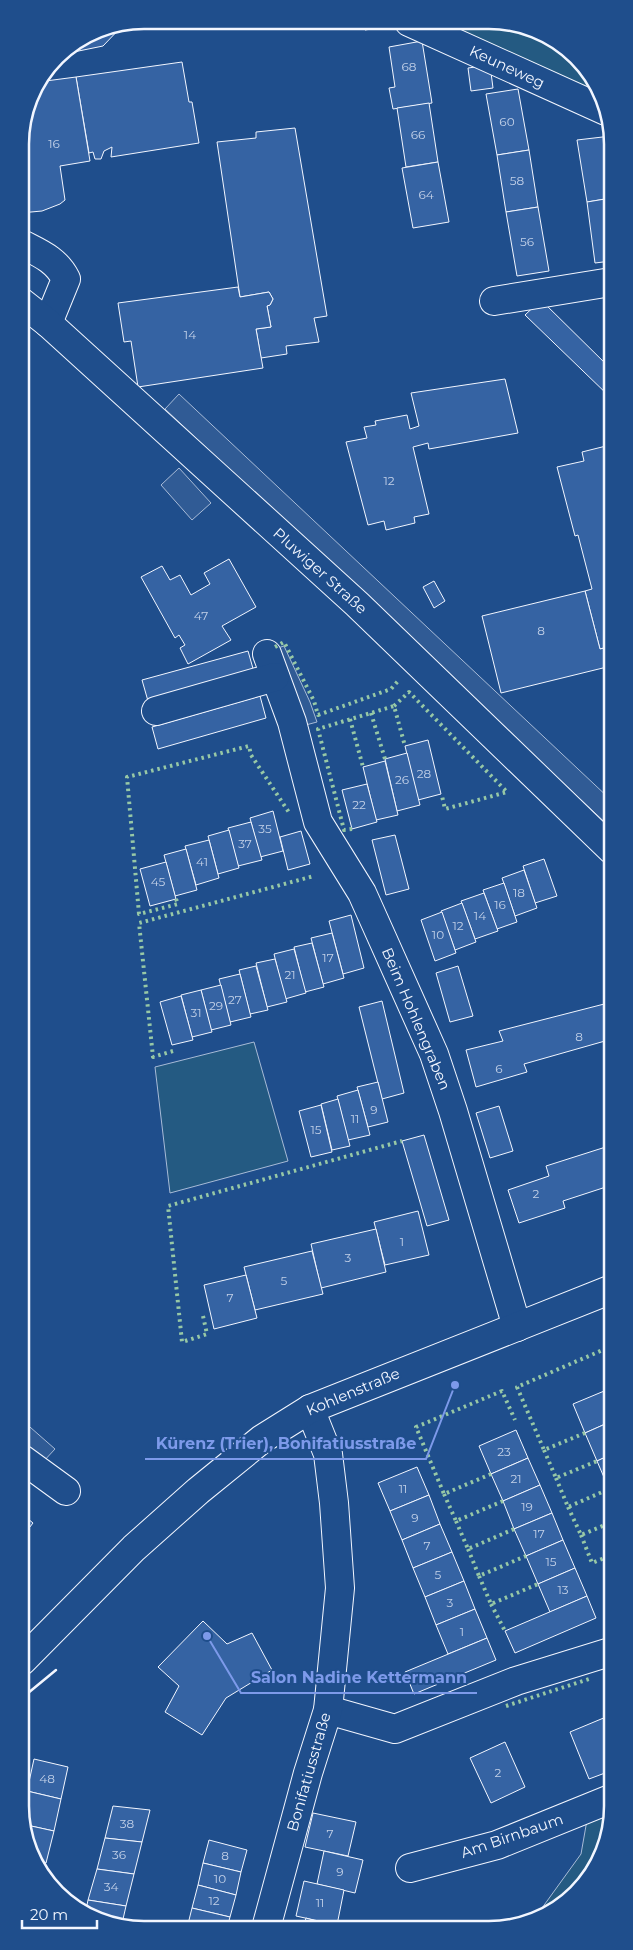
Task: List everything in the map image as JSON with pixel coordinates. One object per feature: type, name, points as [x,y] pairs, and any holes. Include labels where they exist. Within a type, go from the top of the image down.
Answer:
[{"type":"street","name":"Keuneweg","points":[[424,29],[598,107]]},
{"type":"street","points":[[29,248],[61,268],[66,279],[48,323]]},
{"type":"street","points":[[494,301],[604,283]]},
{"type":"street","name":"Pluwiger Straße","points":[[29,308],[48,323],[364,611],[604,842]]},
{"type":"street","name":"Beim Hohlengraben","points":[[156,711],[271,665],[292,722],[318,822],[362,893],[434,1054],[453,1111],[517,1327]]},
{"type":"street","name":"Kohlenstraße","points":[[29,1654],[134,1548],[198,1491],[262,1439],[310,1409],[604,1292]]},
{"type":"street","name":"Bonifatiusstraße","points":[[268,1921],[308,1773],[328,1710],[340,1588],[334,1503],[328,1454],[310,1409]]},
{"type":"street","points":[[29,1464],[66,1491]]},
{"type":"street","points":[[328,1710],[395,1729],[516,1681],[604,1654]]},
{"type":"street","name":"Am Birnbaum","points":[[410,1868],[497,1845],[604,1802]]},
{"type":"shaded area","points":[[445,29],[512,31],[540,41],[571,62],[585,80],[597,105]]},
{"type":"shaded area","points":[[179,394],[604,793],[604,821],[165,409]]},
{"type":"shaded area","points":[[179,468],[211,503],[192,520],[161,485]]},
{"type":"shaded area","points":[[284,646],[310,702],[317,722],[302,726],[268,651]]},
{"type":"shaded area","points":[[254,1042],[288,1161],[170,1193],[155,1067]]},
{"type":"shaded area","points":[[29,1426],[55,1449],[42,1463],[29,1451]]},
{"type":"shaded area","points":[[604,1813],[598,1843],[589,1864],[571,1888],[542,1908],[581,1854],[587,1820]]},
{"type":"building","points":[[116,32],[103,46],[75,52],[93,41]]},
{"type":"building","points":[[422,41],[432,103],[393,109],[389,88],[395,87],[389,47]]},
{"type":"building","points":[[182,62],[189,102],[192,102],[199,143],[111,157],[112,147],[104,151],[101,159],[95,159],[93,152],[89,153],[76,77]]},
{"type":"building","points":[[490,65],[493,88],[471,91],[468,68]]},
{"type":"building","points":[[76,77],[90,161],[60,166],[65,200],[42,211],[29,212],[29,136],[33,114],[48,81]]},
{"type":"building","points":[[518,89],[529,150],[497,155],[486,94]]},
{"type":"building","points":[[429,103],[438,162],[406,167],[397,108]]},
{"type":"building","points":[[295,128],[327,316],[314,318],[319,342],[286,346],[287,354],[261,358],[256,329],[271,327],[267,306],[270,305],[273,299],[269,292],[240,297],[217,142],[256,138],[256,132]]},
{"type":"building","points":[[604,137],[604,199],[587,202],[577,140]]},
{"type":"building","points":[[529,150],[538,207],[506,212],[497,155]]},
{"type":"building","points":[[438,162],[449,222],[413,228],[402,168]]},
{"type":"building","points":[[604,199],[604,262],[595,263],[587,202]]},
{"type":"building","points":[[538,207],[549,271],[517,276],[506,212]]},
{"type":"building","points":[[238,287],[240,297],[269,292],[273,299],[270,305],[267,306],[271,327],[256,329],[263,368],[138,387],[131,341],[124,342],[118,303]]},
{"type":"building","points":[[541,300],[604,362],[604,391],[525,315]]},
{"type":"building","points":[[505,379],[518,433],[429,449],[428,443],[413,447],[429,514],[414,517],[415,523],[386,530],[384,521],[368,525],[346,442],[367,438],[364,427],[376,425],[375,421],[407,415],[410,429],[419,426],[411,393]]},
{"type":"building","points":[[604,446],[604,648],[600,649],[585,591],[592,589],[578,535],[575,536],[557,467],[584,461],[582,452]]},
{"type":"building","points":[[229,559],[256,607],[222,626],[231,640],[188,664],[180,648],[185,645],[179,635],[175,638],[141,577],[162,566],[170,580],[180,575],[191,595],[210,584],[204,573]]},
{"type":"building","points":[[434,581],[445,601],[434,608],[423,587]]},
{"type":"building","points":[[585,591],[600,649],[604,648],[604,668],[501,693],[482,616]]},
{"type":"building","points":[[248,651],[254,672],[148,701],[142,680]]},
{"type":"building","points":[[260,696],[266,718],[158,749],[152,727]]},
{"type":"building","points":[[428,740],[441,794],[418,800],[405,746]]},
{"type":"building","points":[[407,753],[420,805],[397,811],[385,759]]},
{"type":"building","points":[[385,761],[398,815],[376,820],[363,767]]},
{"type":"building","points":[[367,784],[377,822],[352,829],[342,790]]},
{"type":"building","points":[[273,811],[283,851],[260,857],[250,818]]},
{"type":"building","points":[[251,822],[262,860],[238,866],[228,828]]},
{"type":"building","points":[[229,830],[239,868],[218,874],[208,836]]},
{"type":"building","points":[[301,831],[310,864],[288,870],[280,837]]},
{"type":"building","points":[[395,835],[409,889],[386,895],[372,840]]},
{"type":"building","points":[[209,840],[219,878],[196,885],[185,846]]},
{"type":"building","points":[[186,849],[197,890],[175,896],[164,855]]},
{"type":"building","points":[[544,859],[557,896],[535,903],[523,866]]},
{"type":"building","points":[[166,862],[176,899],[150,906],[140,869]]},
{"type":"building","points":[[524,870],[537,908],[515,916],[502,878]]},
{"type":"building","points":[[504,883],[517,922],[497,929],[483,890]]},
{"type":"building","points":[[484,893],[498,931],[475,939],[461,901]]},
{"type":"building","points":[[462,903],[476,942],[455,950],[441,911]]},
{"type":"building","points":[[442,912],[456,953],[435,961],[421,920]]},
{"type":"building","points":[[351,915],[364,968],[343,974],[329,921]]},
{"type":"building","points":[[332,933],[344,978],[323,984],[311,938]]},
{"type":"building","points":[[312,943],[324,987],[305,992],[294,947]]},
{"type":"building","points":[[294,949],[306,993],[285,999],[274,954]]},
{"type":"building","points":[[275,959],[287,1002],[267,1007],[256,963]]},
{"type":"building","points":[[256,966],[268,1010],[250,1014],[239,970]]},
{"type":"building","points":[[458,966],[473,1016],[450,1022],[436,973]]},
{"type":"building","points":[[240,974],[251,1017],[230,1022],[219,979]]},
{"type":"building","points":[[221,985],[231,1025],[211,1030],[201,990]]},
{"type":"building","points":[[201,990],[212,1032],[192,1037],[181,995]]},
{"type":"building","points":[[181,996],[193,1040],[172,1045],[160,1002]]},
{"type":"building","points":[[382,1001],[404,1093],[382,1099],[359,1007]]},
{"type":"building","points":[[604,1004],[604,1041],[524,1064],[527,1072],[476,1087],[466,1050],[503,1041],[499,1031]]},
{"type":"building","points":[[378,1082],[388,1122],[368,1127],[357,1087]]},
{"type":"building","points":[[358,1090],[370,1135],[348,1140],[337,1096]]},
{"type":"building","points":[[338,1099],[350,1146],[332,1150],[321,1104]]},
{"type":"building","points":[[321,1105],[332,1152],[311,1157],[299,1111]]},
{"type":"building","points":[[499,1106],[513,1151],[490,1158],[476,1113]]},
{"type":"building","points":[[424,1135],[449,1220],[427,1226],[402,1141]]},
{"type":"building","points":[[604,1148],[604,1188],[563,1201],[565,1208],[519,1223],[508,1190],[549,1176],[546,1166]]},
{"type":"building","points":[[418,1211],[429,1255],[385,1265],[374,1222]]},
{"type":"building","points":[[376,1229],[386,1272],[321,1288],[311,1244]]},
{"type":"building","points":[[312,1251],[323,1294],[255,1310],[244,1267]]},
{"type":"building","points":[[246,1275],[257,1318],[214,1329],[204,1285]]},
{"type":"building","points":[[604,1391],[604,1425],[585,1433],[573,1404]]},
{"type":"building","points":[[604,1425],[604,1458],[597,1461],[585,1433]]},
{"type":"building","points":[[516,1430],[528,1458],[491,1474],[479,1446]]},
{"type":"building","points":[[528,1458],[540,1485],[503,1501],[491,1474]]},
{"type":"building","points":[[604,1458],[604,1477],[597,1461]]},
{"type":"building","points":[[417,1467],[429,1495],[390,1511],[378,1483]]},
{"type":"building","points":[[540,1485],[552,1513],[514,1529],[503,1501]]},
{"type":"building","points":[[429,1495],[440,1524],[402,1540],[390,1511]]},
{"type":"building","points":[[552,1513],[563,1540],[526,1556],[514,1529]]},
{"type":"building","points":[[29,1520],[33,1523],[29,1528]]},
{"type":"building","points":[[440,1524],[452,1552],[413,1568],[402,1540]]},
{"type":"building","points":[[563,1540],[575,1568],[538,1584],[526,1556]]},
{"type":"building","points":[[452,1552],[464,1581],[425,1597],[413,1568]]},
{"type":"building","points":[[575,1568],[587,1596],[550,1612],[538,1584]]},
{"type":"building","points":[[464,1581],[475,1609],[436,1625],[425,1597]]},
{"type":"building","points":[[587,1596],[596,1618],[515,1653],[505,1631]]},
{"type":"building","points":[[475,1609],[487,1638],[448,1654],[436,1625]]},
{"type":"building","points":[[203,1621],[227,1644],[252,1633],[272,1670],[226,1698],[202,1735],[165,1712],[179,1686],[158,1667]]},
{"type":"building","points":[[487,1638],[496,1660],[414,1694],[405,1672]]},
{"type":"building","points":[[604,1718],[604,1773],[589,1779],[570,1732]]},
{"type":"building","points":[[505,1742],[525,1787],[491,1803],[470,1758]]},
{"type":"building","points":[[34,1759],[68,1767],[61,1799],[29,1791]]},
{"type":"building","points":[[29,1791],[61,1799],[54,1831],[31,1826]]},
{"type":"building","points":[[113,1806],[150,1810],[142,1842],[105,1838]]},
{"type":"building","points":[[313,1813],[356,1822],[348,1856],[305,1847]]},
{"type":"building","points":[[31,1826],[54,1831],[46,1863],[43,1862],[35,1843]]},
{"type":"building","points":[[105,1838],[142,1842],[134,1874],[97,1869]]},
{"type":"building","points":[[209,1840],[247,1850],[241,1872],[203,1863]]},
{"type":"building","points":[[324,1851],[363,1860],[355,1893],[317,1884]]},
{"type":"building","points":[[203,1863],[241,1872],[236,1895],[198,1885]]},
{"type":"building","points":[[97,1869],[134,1874],[126,1906],[88,1900]]},
{"type":"building","points":[[304,1881],[344,1890],[338,1921],[319,1921],[296,1916]]},
{"type":"building","points":[[198,1885],[236,1895],[230,1917],[192,1908]]},
{"type":"building","points":[[88,1900],[126,1906],[123,1919],[87,1906]]},
{"type":"building","points":[[192,1908],[230,1917],[229,1921],[189,1921]]},
{"type":"building","points":[[306,1918],[316,1921],[305,1921]]},
{"type":"hedge","points":[[275,647],[284,642],[314,701],[318,715],[391,689],[399,680]]},
{"type":"hedge","points":[[394,706],[409,692],[507,792],[445,809],[442,796]]},
{"type":"hedge","points":[[352,829],[344,830],[318,729],[394,706],[405,746]]},
{"type":"hedge","points":[[371,713],[385,759]]},
{"type":"hedge","points":[[350,719],[363,767]]},
{"type":"hedge","points":[[176,899],[178,904],[139,914],[127,777],[249,746],[251,755],[290,814]]},
{"type":"hedge","points":[[173,1051],[153,1057],[139,923],[314,876]]},
{"type":"hedge","points":[[203,1316],[207,1334],[182,1342],[168,1206],[402,1141]]},
{"type":"hedge","points":[[585,1433],[544,1450],[517,1387],[604,1349]]},
{"type":"hedge","points":[[491,1474],[444,1494],[416,1427],[502,1391],[515,1420]]},
{"type":"hedge","points":[[544,1450],[556,1478],[597,1461]]},
{"type":"hedge","points":[[556,1478],[568,1507],[604,1491]]},
{"type":"hedge","points":[[444,1494],[456,1521],[503,1501]]},
{"type":"hedge","points":[[568,1507],[581,1535],[604,1525]]},
{"type":"hedge","points":[[456,1521],[468,1549],[514,1529]]},
{"type":"hedge","points":[[581,1535],[592,1563],[604,1558]]},
{"type":"hedge","points":[[468,1549],[479,1576],[526,1556]]},
{"type":"hedge","points":[[479,1576],[491,1604],[538,1584]]},
{"type":"hedge","points":[[491,1604],[505,1631]]},
{"type":"hedge","points":[[506,1706],[592,1678]]},
{"type":"wall","points":[[29,1692],[56,1670]]},
{"type":"place","name":"Kürenz (Trier), Bonifatiusstraße","points":[[455,1385]]},
{"type":"place","name":"Salon Nadine Kettermann","points":[[207,1636]]}]
